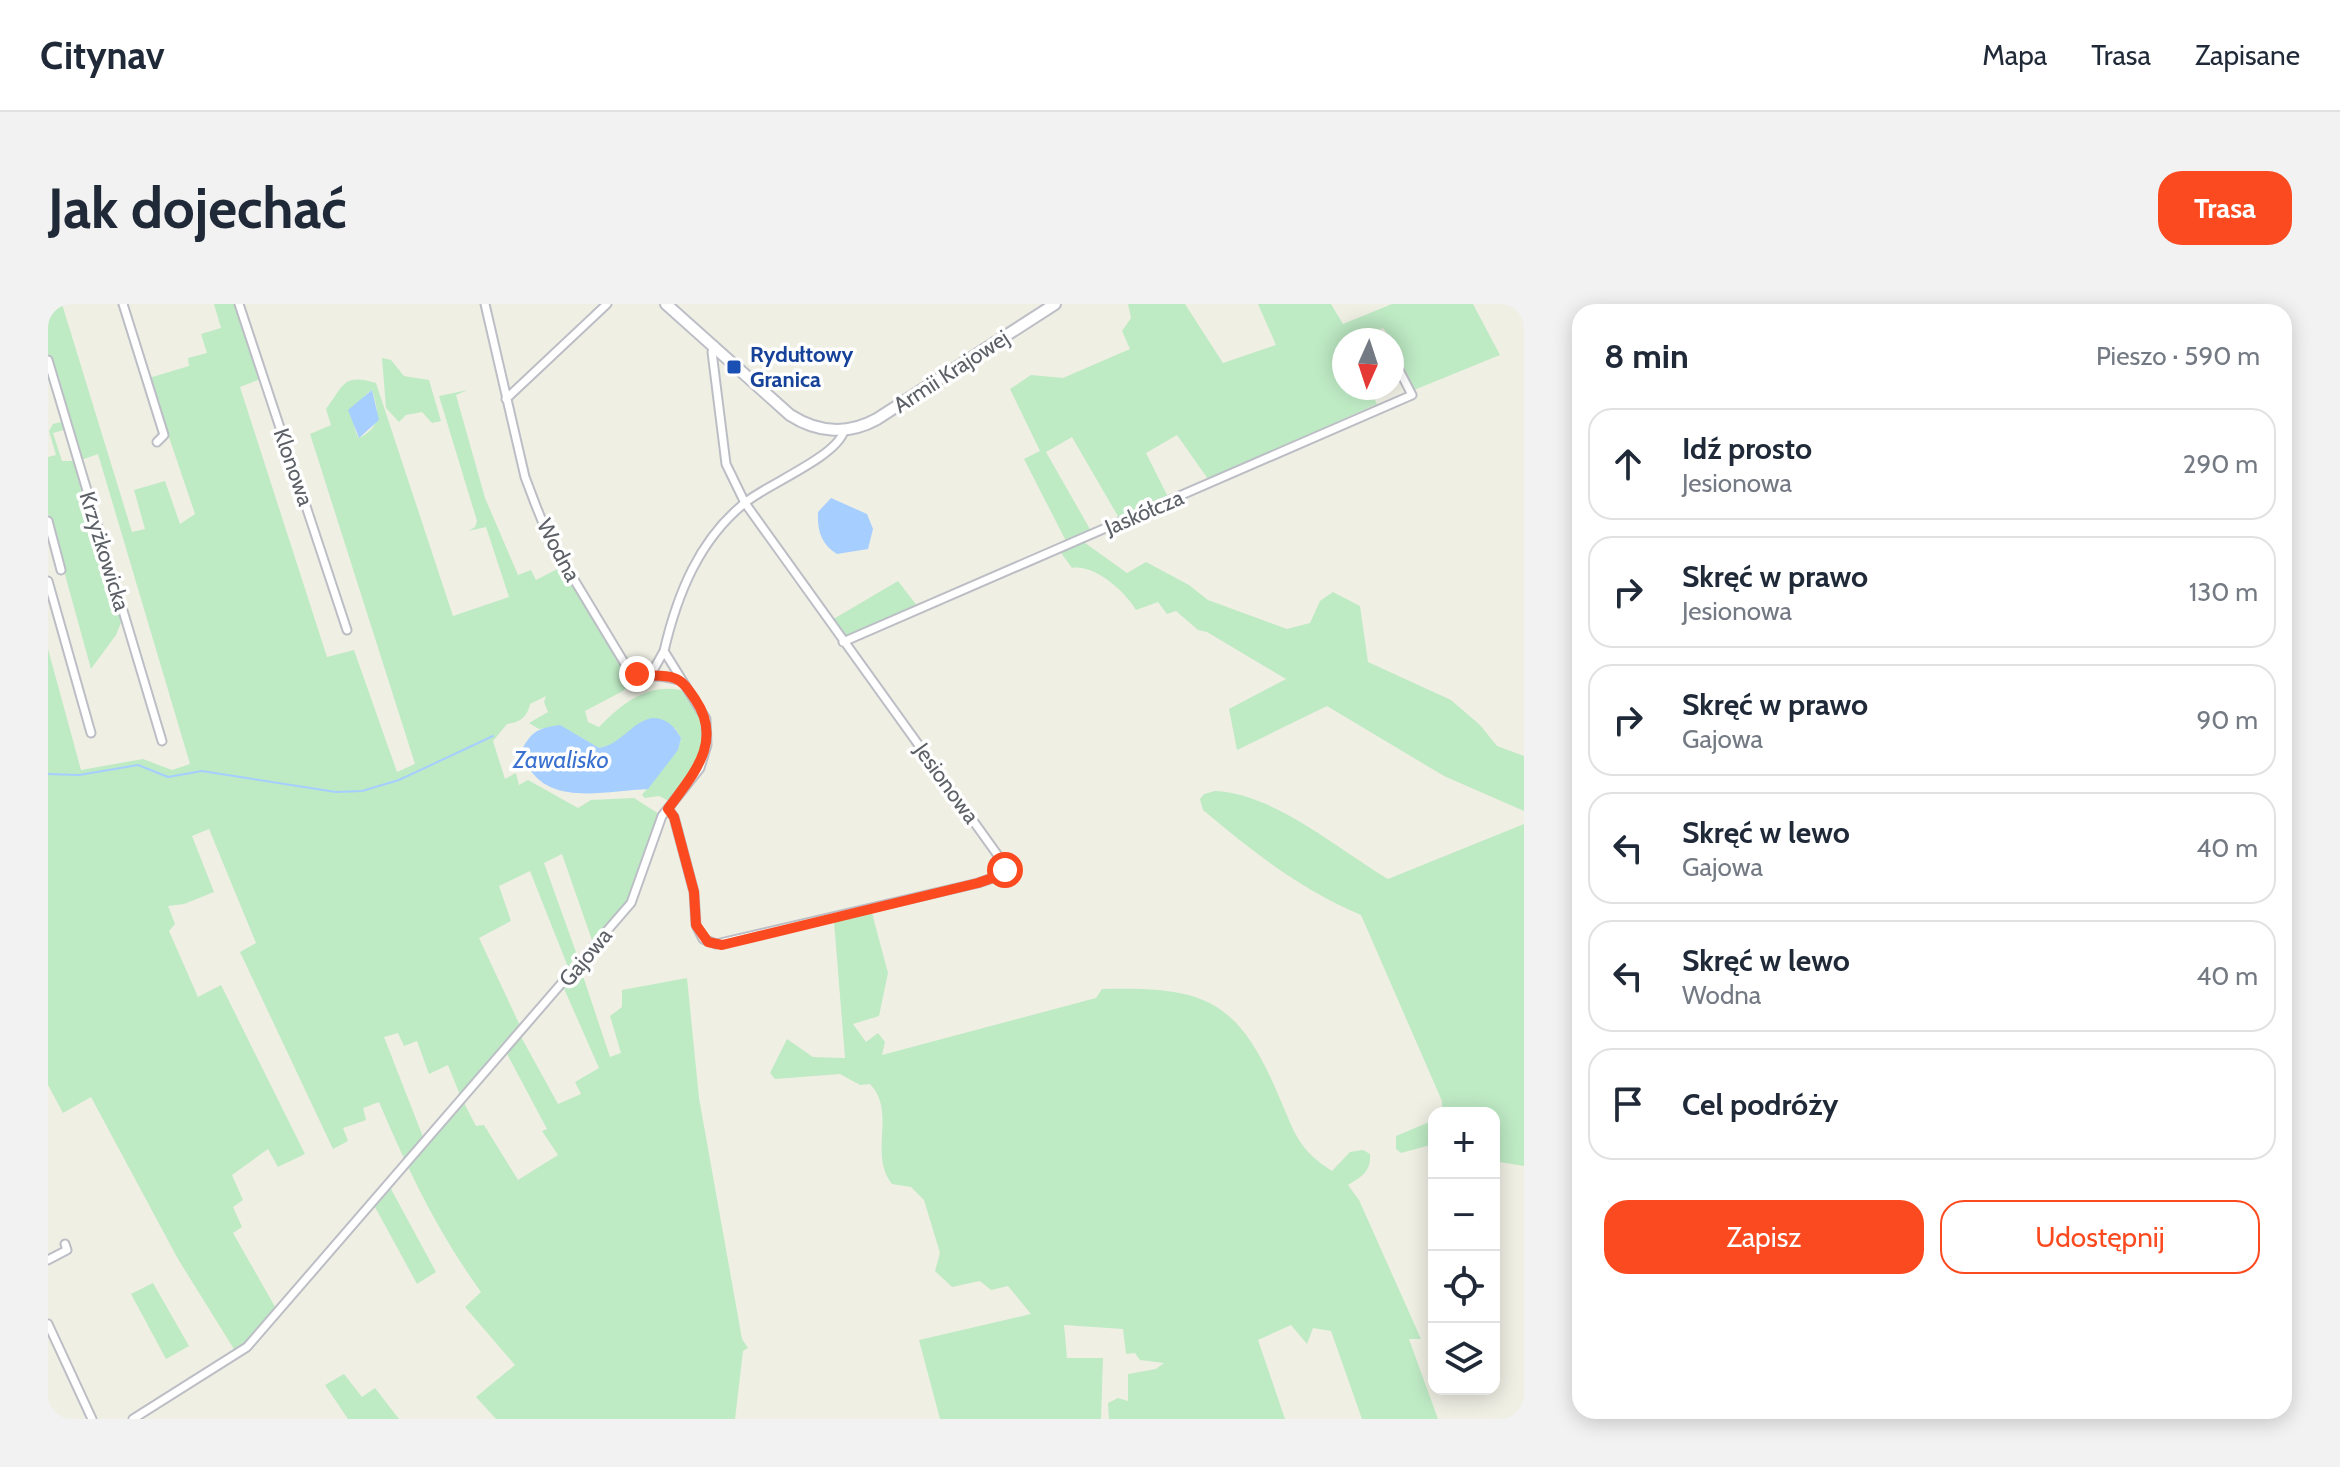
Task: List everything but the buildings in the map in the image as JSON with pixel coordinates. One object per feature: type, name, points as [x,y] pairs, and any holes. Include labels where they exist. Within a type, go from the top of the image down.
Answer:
[{"type":"street","points":[[123,304],[164,435],[157,442]]},
{"type":"street","name":"Klonowa","points":[[239,304],[347,630]]},
{"type":"street","name":"Wodna","points":[[485,304],[525,477],[549,538],[628,669],[650,676],[674,678],[683,683]]},
{"type":"street","points":[[506,399],[607,304]]},
{"type":"street","points":[[650,676],[664,651],[684,582],[722,526],[745,503],[833,446],[844,431],[810,425],[790,415],[666,304]]},
{"type":"street","name":"Armii Krajowej","points":[[844,431],[863,427],[877,419],[1055,304]]},
{"type":"street","name":"Jesionowa","points":[[668,809],[674,817],[694,892],[699,933],[716,944],[978,883],[1004,873],[1007,868],[745,503],[726,464],[712,352],[714,345]]},
{"type":"street","name":"Krzyżkowicka","points":[[48,360],[162,741]]},
{"type":"street","name":"Jaskółcza","points":[[1404,380],[1412,395],[1404,398]]},
{"type":"street","name":"Jaskółcza","points":[[844,641],[1400,400]]},
{"type":"street","points":[[48,521],[61,570]]},
{"type":"street","points":[[48,581],[91,733]]},
{"type":"street","name":"Gajowa","points":[[133,1419],[209,1374],[247,1347],[631,903],[662,816],[700,768],[707,745],[706,719],[664,651]]},
{"type":"street","points":[[48,1260],[67,1250],[65,1244]]},
{"type":"street","points":[[48,1324],[92,1419]]},
{"type":"green space","points":[[48,304],[62,304],[132,532],[145,529],[134,490],[165,481],[180,524],[195,514],[149,378],[189,366],[188,358],[207,353],[201,334],[221,328],[214,304],[239,304],[263,378],[240,387],[327,657],[354,650],[397,772],[415,764],[310,434],[331,425],[326,409],[350,381],[376,383],[453,616],[509,597],[486,527],[468,531],[475,527],[477,521],[439,396],[468,390],[456,395],[485,498],[518,575],[531,570],[536,580],[565,565],[618,663],[636,678],[623,691],[585,711],[588,722],[599,727],[626,703],[657,690],[681,690],[694,705],[701,720],[701,747],[689,774],[669,801],[659,796],[645,798],[642,795],[678,749],[681,738],[675,728],[599,748],[560,726],[539,729],[529,723],[548,712],[544,702],[546,696],[530,704],[523,718],[507,724],[493,741],[505,779],[516,773],[519,785],[528,780],[578,808],[591,800],[634,798],[662,816],[631,903],[594,946],[562,854],[544,863],[577,955],[568,967],[530,871],[499,886],[511,921],[479,938],[523,1032],[520,1035],[558,1104],[581,1094],[575,1082],[599,1068],[562,984],[579,964],[610,1057],[621,1053],[610,1016],[622,1007],[622,990],[687,978],[699,1098],[742,1339],[748,1348],[743,1351],[735,1419],[496,1419],[476,1397],[515,1365],[465,1307],[481,1292],[424,1200],[379,1102],[363,1108],[366,1120],[343,1128],[348,1141],[333,1149],[240,952],[256,943],[209,829],[192,836],[214,892],[184,904],[168,906],[175,924],[169,931],[198,997],[221,985],[305,1154],[278,1167],[268,1149],[232,1175],[243,1200],[233,1207],[242,1227],[233,1233],[278,1312],[237,1354],[178,1259],[91,1097],[63,1113],[48,1085],[48,649],[81,770],[143,759],[172,770],[190,764],[98,454],[81,460],[71,428],[53,433],[62,461],[77,461],[124,615],[116,635],[91,669],[48,513],[48,457],[56,455],[49,431],[53,424],[69,420],[48,353]],"holes":[[[372,390],[377,418],[372,429],[359,438],[354,426],[356,412]],[[398,1033],[404,1046],[417,1041],[429,1074],[448,1065],[462,1100],[425,1142],[384,1037]],[[506,1052],[547,1129],[542,1131],[558,1155],[518,1180],[484,1125],[476,1126],[463,1101]]]},
{"type":"green space","points":[[1128,304],[1185,304],[1223,363],[1276,345],[1258,304],[1331,304],[1343,324],[1392,304],[1473,304],[1500,355],[1414,390],[1404,367],[1404,328],[1332,328],[1332,400],[1375,400],[1377,404],[1208,479],[1177,435],[1146,453],[1169,499],[1119,518],[1072,437],[1046,452],[1091,531],[1067,543],[1024,459],[1040,451],[1010,389],[1031,375],[1063,378],[1130,349],[1122,331],[1131,318]]},
{"type":"green space","points":[[382,358],[391,360],[404,376],[429,380],[441,421],[432,423],[422,412],[406,415],[399,422],[386,408]]},
{"type":"green space","points":[[1081,540],[1127,573],[1146,562],[1189,585],[1208,600],[1287,629],[1310,623],[1320,601],[1333,592],[1360,606],[1368,662],[1451,700],[1480,725],[1497,746],[1524,756],[1524,811],[1444,776],[1327,706],[1237,750],[1229,709],[1286,679],[1207,632],[1198,630],[1176,611],[1167,614],[1158,602],[1136,610],[1125,595],[1099,575],[1090,570],[1072,568],[1059,550]]},
{"type":"green space","points":[[898,581],[918,607],[844,638],[830,621]]},
{"type":"green space","points":[[1215,791],[1259,801],[1304,824],[1388,879],[1524,824],[1524,1166],[1500,1162],[1500,1107],[1442,1107],[1361,915],[1318,894],[1240,840],[1203,810],[1200,799],[1204,794]]},
{"type":"green space","points":[[872,913],[888,973],[879,1016],[853,1024],[866,1042],[878,1033],[885,1042],[882,1055],[1096,998],[1102,989],[1168,991],[1193,996],[1215,1006],[1233,1020],[1250,1040],[1294,1132],[1312,1156],[1332,1171],[1350,1152],[1363,1150],[1370,1154],[1367,1169],[1348,1185],[1359,1200],[1421,1339],[1409,1339],[1438,1419],[1362,1419],[1331,1331],[1313,1328],[1307,1344],[1291,1325],[1258,1340],[1285,1419],[1109,1419],[1108,1403],[1118,1398],[1128,1401],[1128,1374],[1156,1369],[1164,1363],[1140,1360],[1135,1353],[1126,1354],[1123,1329],[1064,1325],[1067,1358],[1103,1358],[1101,1419],[940,1419],[919,1340],[1031,1314],[1008,1286],[991,1290],[980,1281],[952,1287],[935,1271],[940,1253],[924,1200],[911,1187],[892,1184],[885,1172],[881,1107],[878,1095],[870,1084],[860,1085],[840,1074],[775,1079],[770,1073],[787,1039],[813,1057],[845,1058],[834,921]]},
{"type":"green space","points":[[1428,1123],[1428,1146],[1401,1153],[1396,1149],[1396,1136]]},
{"type":"green space","points":[[391,1189],[436,1272],[417,1284],[375,1207]]},
{"type":"green space","points":[[153,1283],[189,1346],[166,1359],[131,1294]]},
{"type":"green space","points":[[344,1374],[362,1397],[375,1388],[399,1419],[348,1419],[325,1385]]},
{"type":"water","points":[[372,390],[379,420],[359,438],[348,410]]},
{"type":"water","points":[[831,498],[867,514],[873,529],[868,549],[837,554],[824,541],[819,531],[818,512]]},
{"type":"water","name":"Zawalisko","points":[[652,718],[670,724],[681,738],[678,750],[648,789],[573,793],[556,789],[541,782],[530,769],[522,750],[536,732],[560,725],[599,748]]},
{"type":"waterway","points":[[48,774],[79,775],[138,765],[168,777],[202,771],[336,792],[362,791],[399,780],[493,736]]},
{"type":"place","name":"Rydułtowy Granica","points":[[734,367]]},
{"type":"route","points":[[637,674],[665,676],[683,683],[706,719],[707,745],[700,768],[668,809],[674,817],[694,892],[696,925],[708,942],[722,945],[832,919],[978,883],[1001,875],[1005,870]]}]
